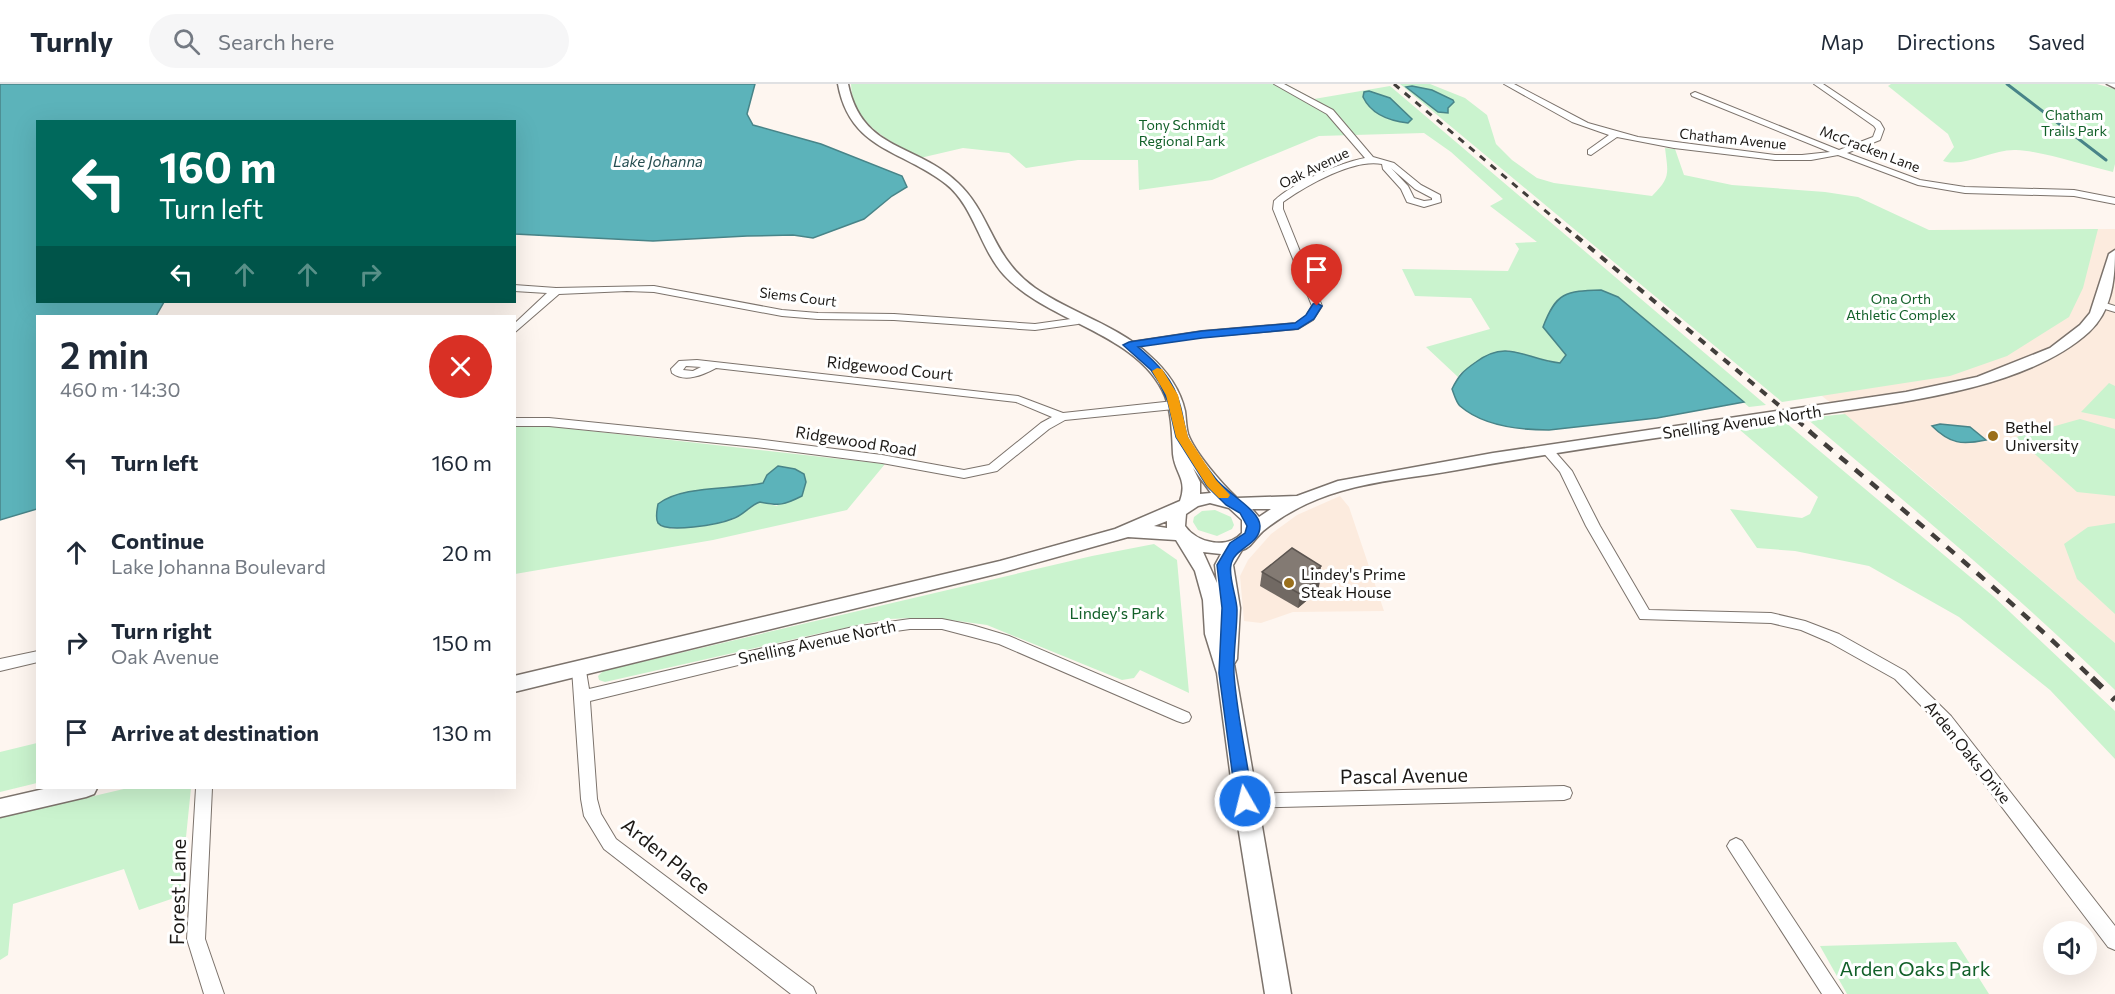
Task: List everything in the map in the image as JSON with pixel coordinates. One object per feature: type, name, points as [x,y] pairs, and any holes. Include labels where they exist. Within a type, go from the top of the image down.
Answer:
[{"type":"street","points":[[843,84],[848,109],[859,125],[880,142],[952,183],[963,195],[997,260],[1010,275],[1039,298],[1078,321],[1129,345],[1155,368],[1165,381],[1182,437],[1182,460],[1193,481],[1193,491],[1176,516],[1175,525],[1204,571],[1214,600],[1215,634],[1227,673],[1245,801],[1278,994]]},
{"type":"street","points":[[1278,84],[1330,112],[1371,160]]},
{"type":"street","name":"Chatham Avenue","points":[[1508,84],[1573,120],[1616,134],[1670,145],[1774,158],[1803,158],[1837,152],[1872,141],[1880,134],[1880,129],[1870,118],[1818,84]]},
{"type":"street","name":"McCracken Lane","points":[[1695,94],[1904,178],[1941,187],[1973,191],[2074,193],[2115,201]]},
{"type":"street","points":[[1591,152],[1616,134]]},
{"type":"street","name":"Oak Avenue","points":[[1129,345],[1202,334],[1298,326],[1306,321],[1315,312],[1317,306],[1278,209],[1279,201],[1357,161],[1371,160],[1386,162],[1399,170],[1416,186],[1437,197],[1436,202],[1424,204],[1410,200],[1405,188],[1387,170],[1386,162]]},
{"type":"street","name":"Snelling Avenue North","points":[[1233,503],[1272,503],[1388,476],[1906,397],[1971,384],[2034,361],[2063,346],[2085,328],[2107,306],[2115,254]]},
{"type":"street","name":"Siems Court","points":[[516,288],[556,291],[654,289],[802,315],[894,317],[1035,327],[1078,321]]},
{"type":"street","points":[[516,328],[556,291]]},
{"type":"street","name":"Ridgewood Court","points":[[712,366],[1018,399],[1062,417]]},
{"type":"street","name":"Ridgewood Road","points":[[516,422],[549,423],[756,443],[882,459],[964,474],[993,468],[1045,426],[1062,417],[1174,405]]},
{"type":"street","points":[[1182,437],[1211,483],[1251,518],[1253,530],[1245,542],[1235,546],[1210,548],[1184,538]]},
{"type":"street","name":"Arden Oaks Drive","points":[[1547,450],[1566,471],[1593,526],[1646,615],[1771,618],[1804,626],[1834,638],[1900,675],[1945,720],[2115,941]]},
{"type":"street","name":"Snelling Avenue North","points":[[1253,530],[1278,512],[1308,496]]},
{"type":"street","points":[[1184,506],[1210,498],[1233,503]]},
{"type":"street","name":"Snelling Avenue North","points":[[516,684],[1000,567],[1121,533],[1184,506]]},
{"type":"street","name":"Snelling Avenue North","points":[[1121,533],[1146,531],[1184,538]]},
{"type":"street","points":[[1227,673],[1230,608],[1224,565],[1235,546]]},
{"type":"street","name":"Snelling Avenue North","points":[[581,697],[886,626],[942,624],[1004,640],[1183,717]]},
{"type":"street","points":[[0,665],[36,656]]},
{"type":"street","name":"Arden Place","points":[[580,669],[589,799],[593,816],[610,844],[806,994]]},
{"type":"street","points":[[0,808],[82,789]]},
{"type":"street","name":"Forest Lane","points":[[204,789],[196,939],[214,994]]},
{"type":"street","name":"Pascal Avenue","points":[[1245,801],[1564,794]]},
{"type":"street","points":[[1736,846],[1833,994]]},
{"type":"shaded area","name":"Bethel University","points":[[2115,229],[2115,643],[1898,458],[1685,284],[1929,230]]},
{"type":"shaded area","points":[[1340,496],[1349,507],[1384,611],[1293,612],[1261,623],[1244,621],[1240,576],[1248,560],[1271,534],[1297,515]]},
{"type":"green space","name":"Tony Schmidt Regional Park","points":[[851,84],[1286,84],[1314,99],[1390,86],[1766,405],[1749,407],[1618,297],[1543,327],[1566,355],[1560,363],[1543,361],[1508,350],[1460,373],[1458,377],[1426,347],[1490,329],[1471,298],[1415,296],[1402,269],[1508,271],[1519,249],[1515,243],[1537,242],[1490,206],[1503,199],[1451,152],[1424,133],[1319,136],[1212,180],[1139,190],[1138,160],[1078,160],[1026,168],[1009,153],[963,148],[920,158],[885,138],[865,121],[853,98]]},
{"type":"green space","name":"Ona Orth Athletic Complex","points":[[1400,84],[1430,84],[1465,98],[1487,115],[1496,144],[1512,160],[1537,178],[1554,183],[1652,196],[1667,174],[1665,148],[1675,149],[1684,175],[1732,185],[1825,192],[1858,197],[1929,230],[2098,229],[2083,288],[2069,317],[2007,356],[1950,376],[1782,402]]},
{"type":"green space","name":"Chatham Trails Park","points":[[1891,84],[2097,84],[2115,89],[2115,164],[2113,172],[2051,156],[2016,150],[2007,150],[1960,162],[1943,161],[1954,147],[1948,134],[1888,86]]},
{"type":"green space","points":[[2109,383],[2115,386],[2115,419],[2081,412]]},
{"type":"green space","points":[[1845,414],[2115,643],[2115,690],[2002,585],[1806,418]]},
{"type":"green space","points":[[2080,419],[2115,429],[2115,496],[2077,492],[2016,437]]},
{"type":"green space","points":[[1785,422],[1993,596],[2115,711],[2115,759],[2050,690],[1959,617],[1869,566],[1795,551],[1757,548],[1730,509],[1802,518],[1810,514],[1818,497],[1740,430]]},
{"type":"green space","points":[[516,426],[555,427],[885,464],[847,510],[713,540],[516,574]],"holes":[[[779,466],[795,469],[804,474],[777,506],[760,502],[732,520],[670,529],[713,489],[763,483]]]},
{"type":"green space","points":[[1215,510],[1231,517],[1234,525],[1232,529],[1217,536],[1198,530],[1193,522],[1194,517],[1202,511]]},
{"type":"green space","points":[[2115,523],[2115,614],[2077,579],[2064,544],[2088,527]]},
{"type":"green space","name":"Lindey's Park","points":[[1154,544],[1177,560],[1189,693],[1140,670],[1134,678],[1122,680],[987,625],[913,618],[889,619],[821,633],[605,682],[599,680],[598,676],[603,671],[1092,556]]},
{"type":"green space","points":[[36,743],[36,783],[0,792],[0,752]]},
{"type":"green space","points":[[124,789],[191,789],[180,896],[139,910],[124,869],[13,904],[8,955],[0,960],[0,818]]},
{"type":"green space","name":"Arden Oaks Park","points":[[1956,942],[1989,994],[1847,994],[1820,946]]},
{"type":"water","name":"Lake Johanna","points":[[0,84],[755,84],[747,114],[753,125],[821,144],[902,176],[907,187],[864,219],[813,238],[793,235],[653,241],[516,234],[516,120],[36,120],[36,303],[163,303],[157,315],[36,315],[36,509],[0,520]]},
{"type":"water","points":[[1406,87],[1432,90],[1453,100],[1448,113],[1438,112]]},
{"type":"water","points":[[1369,91],[1390,98],[1412,119],[1408,123],[1401,122],[1376,112],[1363,97],[1364,92]]},
{"type":"water","points":[[1601,290],[1618,297],[1744,402],[1657,418],[1549,430],[1502,426],[1469,413],[1459,404],[1452,389],[1465,371],[1487,355],[1508,351],[1560,363],[1566,355],[1543,327],[1548,315],[1558,300],[1564,296],[1579,291]]},
{"type":"water","points":[[1940,424],[1970,427],[1986,440],[1963,443],[1951,440],[1932,426]]},
{"type":"water","points":[[778,466],[795,469],[804,474],[806,482],[802,496],[782,504],[760,502],[736,518],[705,525],[671,528],[658,523],[656,516],[658,504],[668,498],[694,491],[763,483],[767,475]]},
{"type":"building","points":[[1292,548],[1321,566],[1313,573],[1321,577],[1300,594],[1262,572]]},
{"type":"waterway","points":[[2007,84],[2106,160]]},
{"type":"railway","points":[[1394,84],[1578,238]]},
{"type":"railway","points":[[1576,236],[1811,432]]},
{"type":"railway","points":[[1809,431],[1989,584],[2094,680]]},
{"type":"railway","points":[[2092,678],[2115,700]]},
{"type":"slow traffic","points":[[1157,371],[1172,395],[1182,437],[1211,483],[1224,495]]},
{"type":"place","name":"Bethel University","points":[[1993,436]]},
{"type":"place","name":"Lindey's Prime Steak House","points":[[1289,583]]},
{"type":"route","points":[[1245,801],[1227,673],[1230,608],[1224,582],[1224,565],[1235,546],[1245,542],[1254,526],[1245,510],[1231,502],[1211,483],[1182,437],[1172,395],[1165,381],[1155,368],[1129,345],[1202,334],[1298,326],[1311,317],[1317,306]]}]
